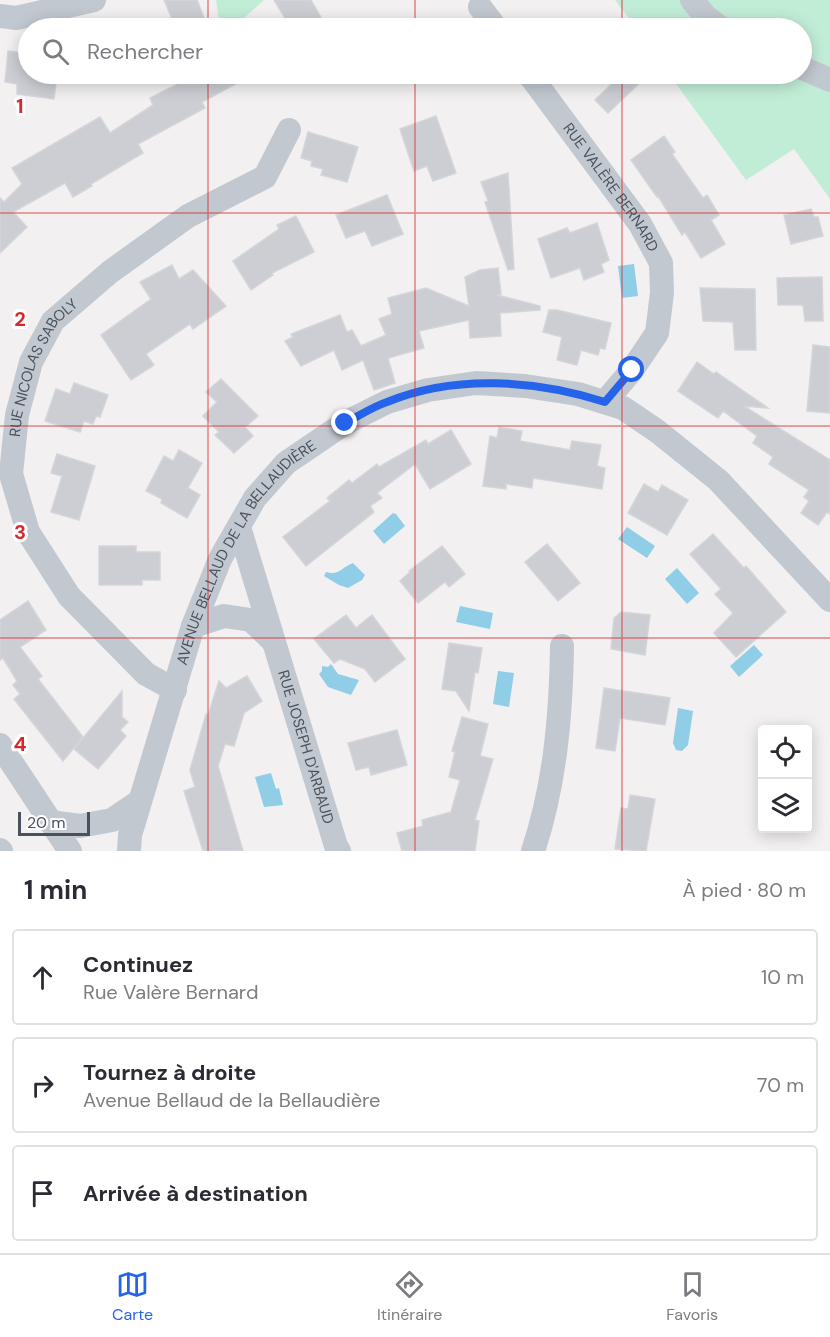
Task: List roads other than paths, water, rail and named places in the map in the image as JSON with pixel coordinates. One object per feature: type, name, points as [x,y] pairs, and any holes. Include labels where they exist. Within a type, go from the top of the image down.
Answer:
[{"type":"street","points":[[0,16],[16,18],[94,0]]},
{"type":"street","points":[[692,0],[707,18]]},
{"type":"street","points":[[480,7],[488,18]]},
{"type":"street","points":[[812,73],[830,80]]},
{"type":"street","name":"RUE VALÈRE BERNARD","points":[[536,84],[640,224],[661,263],[662,293],[657,333],[632,370],[605,402]]},
{"type":"street","name":"RUE NICOLAS SABOLY","points":[[175,690],[146,674],[69,596],[28,532],[11,474],[17,415],[32,362],[53,321],[110,272],[188,216],[265,177],[289,130]]},
{"type":"street","name":"AVENUE BELLAUD DE LA BELLAUDIÈRE","points":[[126,846],[193,626],[220,559],[255,498],[286,463],[345,423],[387,402],[428,390],[476,383],[525,386],[578,394],[622,408],[657,431],[718,480],[830,600]]},
{"type":"street","name":"RUE JOSEPH D'ARBAUD","points":[[239,527],[339,851]]},
{"type":"street","name":"RUE JOSEPH D'ARBAUD","points":[[193,626],[224,616],[251,620],[273,641]]},
{"type":"street","points":[[533,851],[544,818],[558,730],[562,646]]},
{"type":"street","points":[[0,745],[70,851]]},
{"type":"street","points":[[50,822],[80,826],[112,820],[140,801]]},
{"type":"water","points":[[634,264],[638,296],[622,298],[618,266]]},
{"type":"water","points":[[393,513],[405,526],[384,544],[373,531]]},
{"type":"water","points":[[627,527],[655,546],[647,558],[618,539]]},
{"type":"water","points":[[353,563],[365,575],[362,580],[348,588],[324,576],[326,572],[337,572]]},
{"type":"water","points":[[677,568],[699,593],[687,604],[665,579]]},
{"type":"water","points":[[460,606],[493,613],[490,629],[456,622]]},
{"type":"water","points":[[754,645],[763,655],[739,677],[730,666]]},
{"type":"water","points":[[331,664],[338,674],[359,680],[351,695],[328,687],[319,674],[322,666],[328,667]]},
{"type":"water","points":[[498,671],[514,673],[509,707],[493,704]]},
{"type":"water","points":[[678,708],[693,711],[688,745],[682,751],[676,750],[673,743]]},
{"type":"water","points":[[271,773],[276,789],[279,788],[283,805],[264,807],[255,777]]}]
